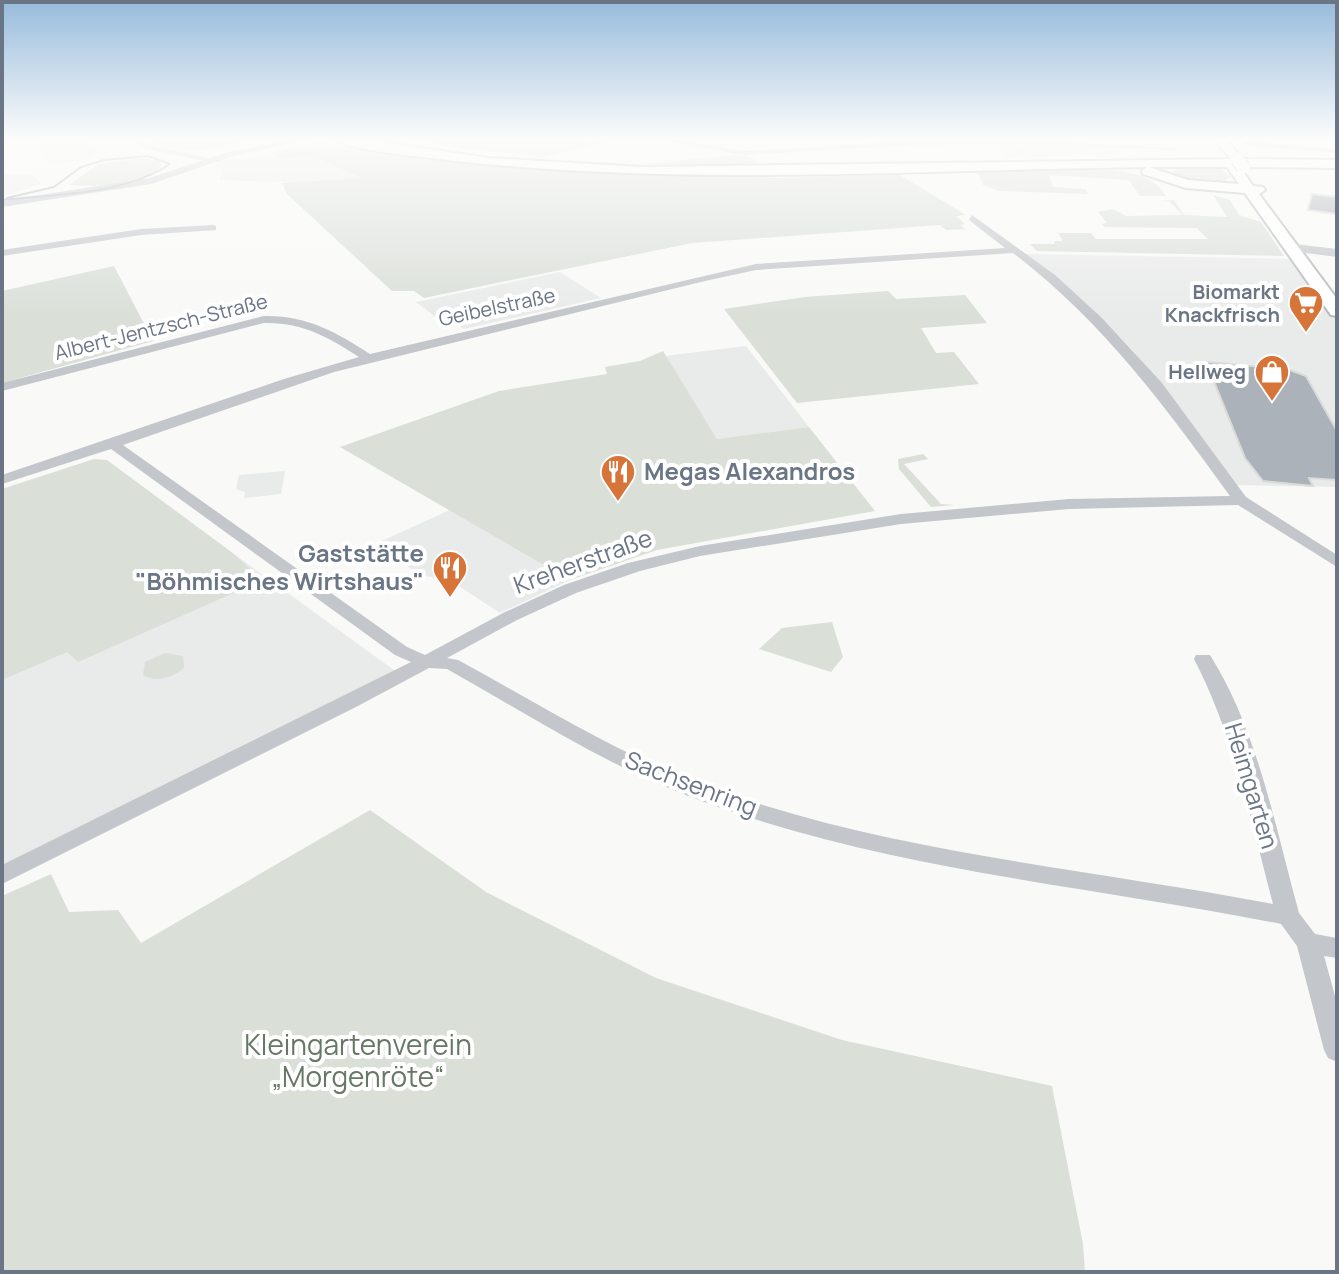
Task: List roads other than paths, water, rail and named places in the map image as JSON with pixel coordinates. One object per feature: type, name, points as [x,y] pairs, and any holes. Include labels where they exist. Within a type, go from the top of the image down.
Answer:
[{"type":"main road","points":[[1259,197],[1337,311]]},
{"type":"street","points":[[2,204],[47,197]]},
{"type":"street","points":[[972,218],[1063,287],[1126,350],[1241,500],[1337,562]]},
{"type":"street","points":[[2,253],[126,234],[213,228]]},
{"type":"street","points":[[1294,248],[1337,253]]},
{"type":"street","name":"Geibelstraße","points":[[2,480],[247,394],[368,358],[756,267],[1016,250]]},
{"type":"street","name":"Albert-Jentzsch-Straße","points":[[2,387],[275,318],[302,320],[368,358]]},
{"type":"street","name":"Sachsenring","points":[[112,443],[401,651],[426,662],[451,664],[591,745],[708,795],[870,844],[1047,878],[1217,902],[1288,916]]},
{"type":"street","name":"Kreherstraße","points":[[2,875],[570,589],[634,567],[700,551],[864,524],[1014,507],[1241,500]]},
{"type":"street","name":"Heimgarten","points":[[1203,659],[1221,693],[1243,752],[1288,916]]},
{"type":"street","points":[[1288,916],[1308,943],[1337,1050]]},
{"type":"street","points":[[1308,943],[1337,948]]},
{"type":"tram line","points":[[2,200],[30,197]]},
{"type":"place","name":"Biomarkt Knackfrisch","points":[[1306,334]]},
{"type":"place","name":"Hellweg","points":[[1272,403]]},
{"type":"place","name":"Megas Alexandros","points":[[618,503]]},
{"type":"place","name":"Gaststätte \"Böhmisches Wirtshaus\"","points":[[450,599]]},
{"type":"park label","name":"Kleingartenverein „Morgenröte“","points":[[358,1061]]}]
